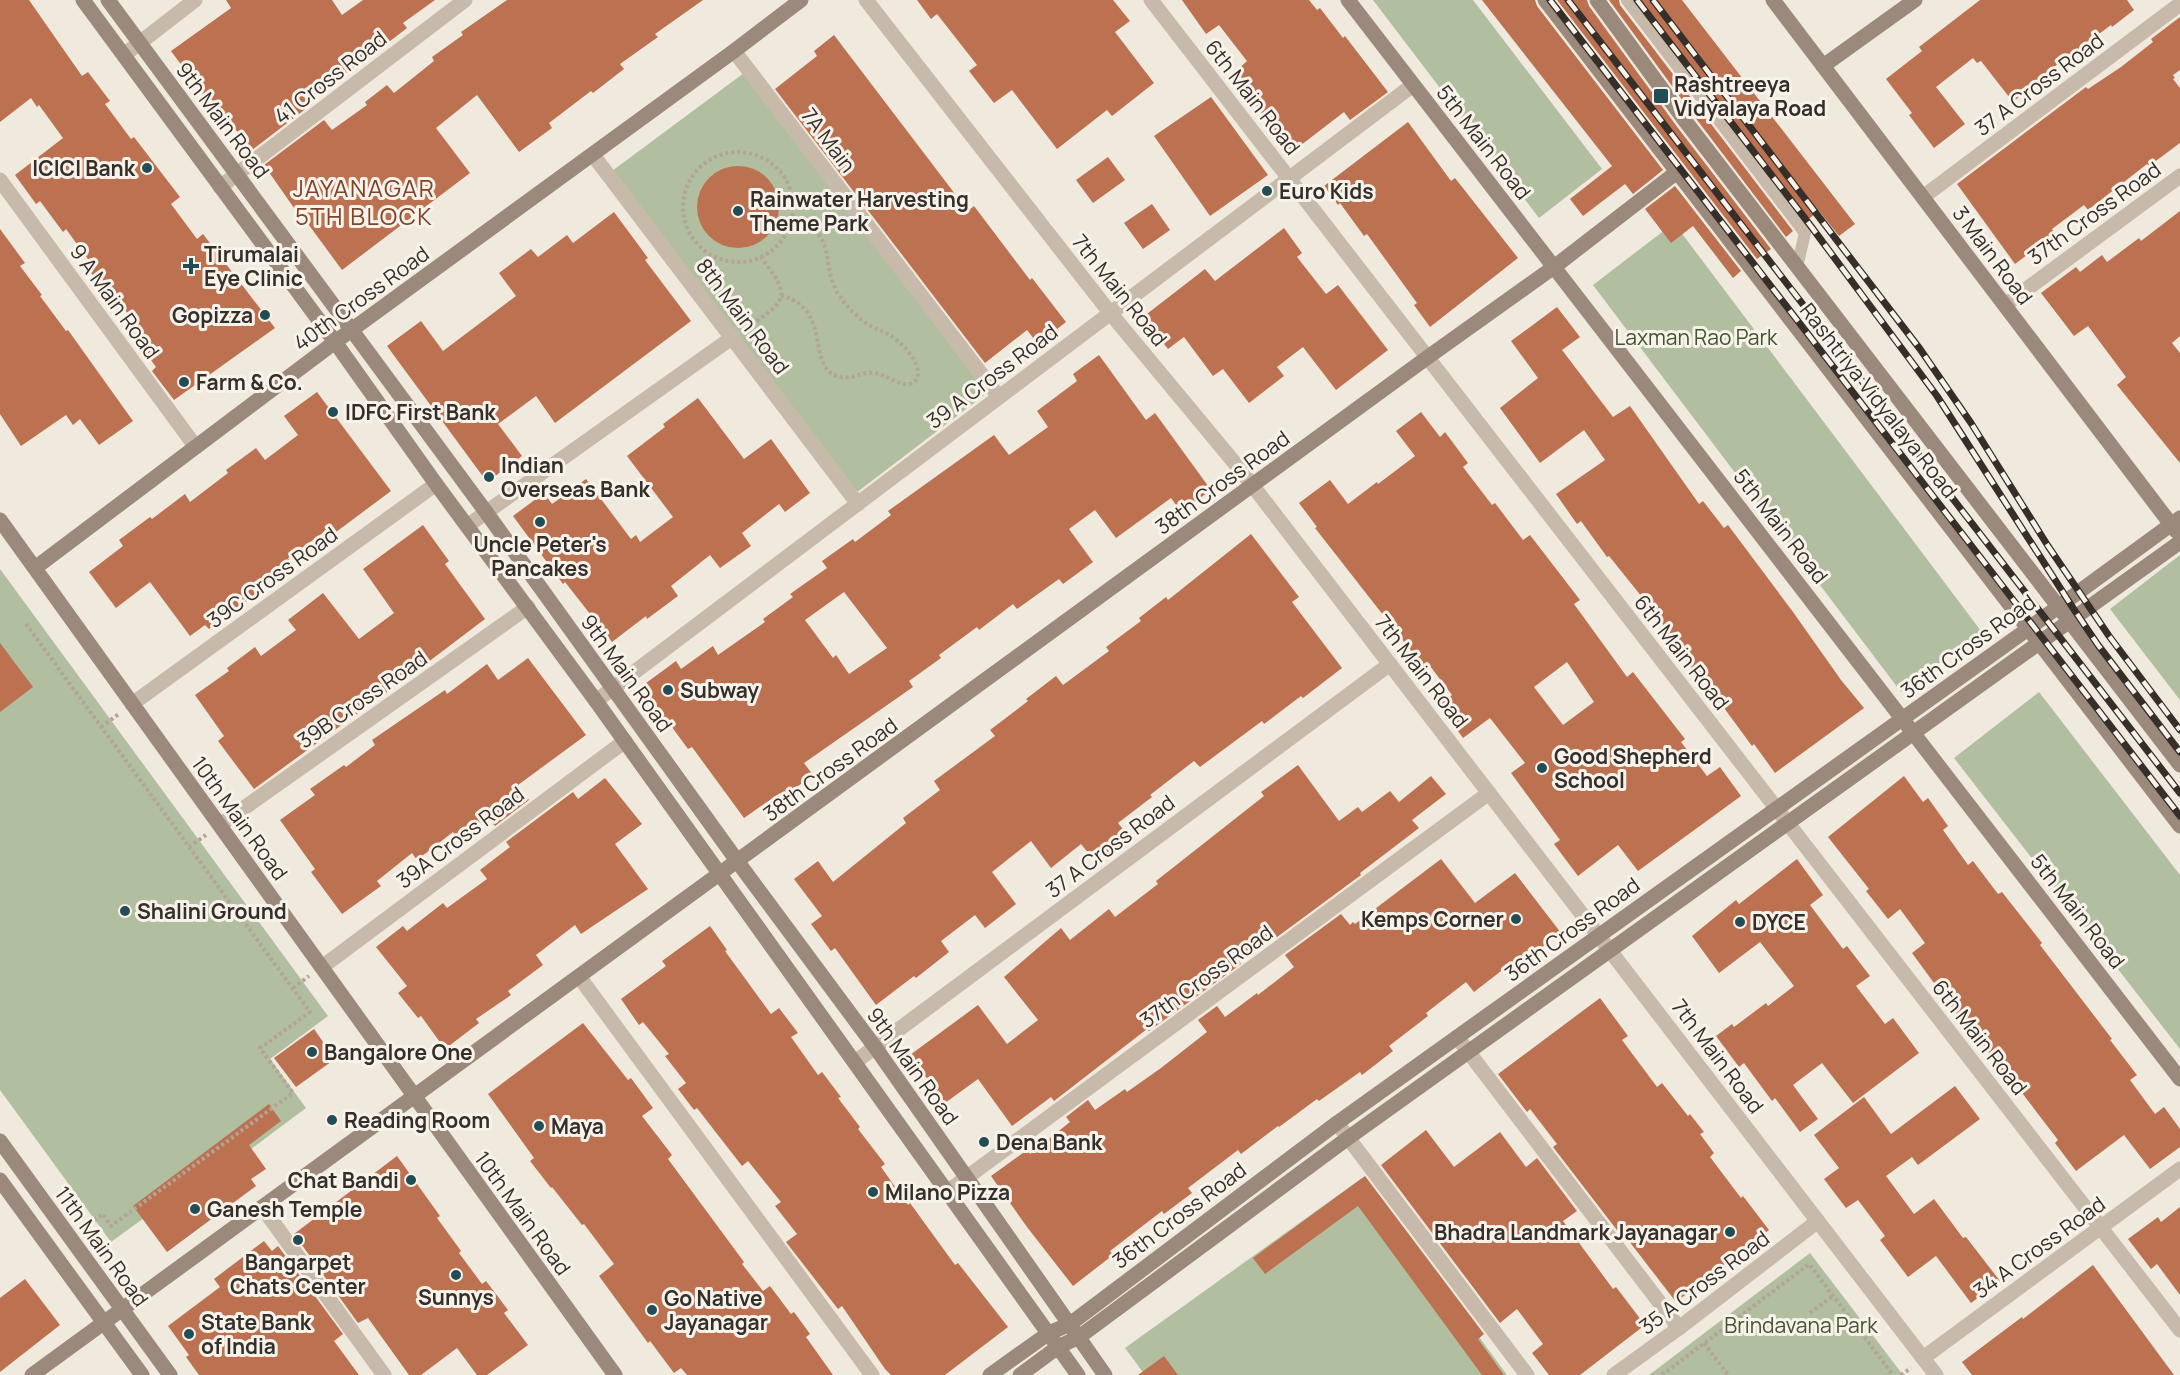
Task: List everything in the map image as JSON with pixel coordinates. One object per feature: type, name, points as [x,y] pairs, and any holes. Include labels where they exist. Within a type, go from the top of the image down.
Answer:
[{"type":"main road","name":"9th Main Road","points":[[83,0],[625,741],[1058,1347]]},
{"type":"main road","name":"9th Main Road","points":[[108,0],[486,512],[612,689],[874,1047],[1105,1375]]},
{"type":"main road","name":"40th Cross Road","points":[[35,568],[335,342],[801,0]]},
{"type":"main road","name":"5th Main Road","points":[[1348,0],[2180,1079]]},
{"type":"main road","name":"Rashtriya Vidyalaya Road","points":[[1545,0],[2180,826]]},
{"type":"main road","name":"Rashtriya Vidyalaya Road","points":[[1596,0],[1797,267],[2180,765]]},
{"type":"main road","name":"3 Main Road","points":[[1773,0],[2177,526]]},
{"type":"main road","points":[[1823,66],[1915,0]]},
{"type":"main road","name":"38th Cross Road","points":[[33,1375],[1554,267],[1677,172]]},
{"type":"main road","name":"10th Main Road","points":[[0,520],[615,1375]]},
{"type":"main road","name":"36th Cross Road","points":[[990,1375],[1049,1333],[1070,1323],[1336,1123],[2057,607],[2177,526]]},
{"type":"main road","name":"36th Cross Road","points":[[1020,1375],[1058,1347],[1079,1337],[1348,1138],[2180,542]]},
{"type":"main road","name":"11th Main Road","points":[[0,1141],[170,1375]]},
{"type":"main road","name":"11th Main Road","points":[[0,1180],[142,1375]]},
{"type":"main road","points":[[1058,1347],[1078,1375]]},
{"type":"street","points":[[124,55],[195,0]]},
{"type":"street","name":"41 Cross Road","points":[[220,187],[465,0]]},
{"type":"street","name":"7th Main Road","points":[[866,0],[1111,314],[1253,486],[1936,1375]]},
{"type":"street","name":"6th Main Road","points":[[1151,0],[2180,1330]]},
{"type":"street","name":"37 A Cross Road","points":[[1923,197],[2180,4]]},
{"type":"street","name":"7A Main","points":[[734,51],[999,397]]},
{"type":"street","name":"39 A Cross Road","points":[[596,701],[1413,85]]},
{"type":"street","name":"8th Main Road","points":[[593,154],[734,337],[858,504]]},
{"type":"street","name":"37th Cross Road","points":[[2005,305],[2180,176]]},
{"type":"street","name":"9 A Main Road","points":[[0,180],[195,446]]},
{"type":"street","points":[[467,526],[734,337]]},
{"type":"street","name":"39C Cross Road","points":[[132,704],[436,484]]},
{"type":"street","name":"39B Cross Road","points":[[220,825],[528,607]]},
{"type":"street","name":"37 A Cross Road","points":[[855,1062],[1390,664]]},
{"type":"street","name":"39A Cross Road","points":[[321,967],[625,741]]},
{"type":"street","name":"37th Cross Road","points":[[947,1192],[1489,793]]},
{"type":"street","points":[[580,978],[872,1375]]},
{"type":"street","points":[[1457,1037],[1679,1328]]},
{"type":"street","points":[[1336,1123],[1527,1375]]},
{"type":"street","name":"34 A Cross Road","points":[[1923,1358],[2180,1169]]},
{"type":"street","points":[[262,1207],[384,1375]]},
{"type":"street","name":"35 A Cross Road","points":[[1614,1375],[1818,1221]]},
{"type":"lane","points":[[1626,0],[1805,233],[1797,267]]},
{"type":"path","points":[[738,152],[755,154],[770,161],[781,172],[789,186],[793,201],[792,216],[787,231],[778,244],[761,257],[737,262],[723,260],[709,255],[688,233],[683,219],[682,204],[686,188],[694,173],[706,161],[722,154],[738,152]]},
{"type":"path","points":[[781,295],[799,303],[812,317],[817,332],[819,352],[831,374],[844,378],[860,373],[876,373],[908,384],[917,379],[918,372],[914,362],[899,342],[889,334],[866,323],[847,306],[833,284],[827,249],[822,238],[804,221],[792,216]]},
{"type":"path","points":[[734,337],[772,310],[781,295],[778,279],[761,257]]},
{"type":"path","points":[[26,624],[310,1011],[260,1048],[293,1092],[111,1226],[103,1214],[70,1238]]},
{"type":"path","points":[[1662,1375],[1809,1264],[1893,1375]]},
{"type":"path","points":[[1810,1314],[1833,1296]]},
{"type":"path","points":[[1704,1343],[1728,1375]]},
{"type":"green space","points":[[1373,0],[1473,0],[1602,169],[1539,218]]},
{"type":"green space","name":"Rainwater Harvesting Theme Park","points":[[744,73],[987,393],[856,493],[612,171]]},
{"type":"green space","name":"Laxman Rao Park","points":[[1674,223],[1981,631],[1901,692],[1593,285]]},
{"type":"green space","points":[[2180,555],[2180,700],[2110,609]]},
{"type":"green space","name":"Shalini Ground","points":[[0,569],[328,1016],[270,1059],[306,1108],[216,1175],[211,1169],[111,1242],[0,1090]]},
{"type":"green space","points":[[2039,692],[2180,875],[2180,1049],[1954,758]]},
{"type":"green space","points":[[1362,1178],[1507,1375],[1145,1375],[1125,1348]]},
{"type":"green space","name":"Brindavana Park","points":[[1810,1253],[1903,1375],[1649,1375]]},
{"type":"building","points":[[0,0],[29,0],[82,76],[88,72],[110,101],[105,104],[131,139],[134,137],[180,197],[171,204],[197,239],[203,234],[275,328],[174,400],[152,371],[156,367],[133,335],[140,330],[114,295],[110,298],[88,269],[93,266],[66,229],[63,232],[40,201],[36,204],[15,175],[63,138],[39,105],[37,107],[31,98],[0,122]]},
{"type":"building","points":[[226,0],[332,0],[342,15],[363,0],[435,0],[403,23],[407,28],[309,99],[312,104],[252,150],[208,95],[205,97],[171,51],[231,8]]},
{"type":"building","points":[[507,0],[703,0],[655,34],[658,37],[620,64],[624,69],[549,123],[552,128],[519,152],[477,95],[436,128],[470,173],[342,270],[303,217],[301,218],[264,165],[324,120],[332,130],[367,105],[365,102],[387,85],[394,93],[434,61],[432,57],[463,35],[461,32]]},
{"type":"building","points":[[917,0],[1113,0],[1130,21],[1115,32],[1154,83],[1112,116],[1107,110],[1057,149],[1012,90],[994,103],[969,71],[977,65],[937,14],[931,19]]},
{"type":"building","points":[[1182,0],[1309,0],[1317,10],[1320,8],[1343,38],[1345,36],[1388,92],[1350,120],[1344,112],[1292,152],[1254,103],[1260,99],[1236,71],[1247,61],[1219,25],[1206,34]]},
{"type":"building","points":[[1482,0],[1535,0],[1537,6],[1663,170],[1633,194],[1625,184],[1583,216],[1570,199],[1612,166]]},
{"type":"building","points":[[1557,0],[1587,0],[1589,6],[1678,128],[1771,249],[1757,259]]},
{"type":"building","points":[[1609,0],[1619,0],[1620,5],[1793,231],[1786,237],[1694,116]]},
{"type":"building","points":[[1637,0],[1682,0],[1855,224],[1839,236],[1819,211],[1806,221]]},
{"type":"building","points":[[1980,0],[2127,0],[2134,10],[2067,56],[2013,102],[1981,61],[1977,63],[1973,58],[1936,87],[1965,124],[1934,148],[1909,115],[1912,113],[1886,79],[1922,51],[1919,47]]},
{"type":"building","points":[[2180,17],[2180,70],[2173,75],[2175,78],[2173,79],[2180,88],[2180,143],[2149,166],[2147,164],[2088,210],[2084,205],[2052,229],[2055,234],[2015,264],[1957,184],[2086,87],[2088,89],[2121,67],[2153,42],[2151,39]]},
{"type":"building","points":[[834,35],[968,211],[974,206],[1030,280],[1032,278],[1066,322],[1038,344],[1027,330],[985,363],[775,89],[817,56],[814,51]]},
{"type":"building","points":[[1211,97],[1268,175],[1210,216],[1154,136]]},
{"type":"building","points":[[1408,122],[1451,181],[1455,178],[1518,258],[1430,327],[1414,305],[1417,303],[1367,234],[1364,236],[1340,203],[1338,205],[1324,186]]},
{"type":"building","points":[[1108,157],[1125,180],[1093,203],[1076,180]]},
{"type":"building","points":[[738,166],[754,169],[767,178],[776,191],[779,207],[776,223],[767,236],[754,245],[738,248],[722,245],[709,236],[700,223],[697,207],[700,191],[709,178],[722,169]]},
{"type":"building","points":[[1675,186],[1741,271],[1733,278],[1693,226],[1671,243],[1645,209]]},
{"type":"building","points":[[1152,204],[1170,230],[1143,249],[1124,223]]},
{"type":"building","points":[[2180,211],[2180,336],[2172,343],[2180,353],[2180,463],[2117,385],[2126,377],[2088,326],[2074,336],[2041,293],[2076,267],[2080,272],[2102,255],[2107,262],[2139,238],[2141,241]]},
{"type":"building","points":[[614,212],[648,258],[645,260],[691,321],[555,423],[536,396],[498,424],[522,456],[487,482],[387,346],[421,321],[443,351],[516,296],[499,273],[531,249],[538,257],[567,235],[573,243]]},
{"type":"building","points":[[1284,228],[1302,253],[1297,257],[1326,294],[1338,285],[1388,350],[1336,390],[1303,347],[1277,367],[1284,376],[1249,403],[1223,369],[1213,376],[1184,337],[1168,349],[1143,317],[1205,269],[1215,281]]},
{"type":"building","points":[[0,229],[25,263],[20,266],[42,295],[40,296],[66,331],[68,330],[133,421],[99,445],[80,419],[73,425],[66,415],[21,446],[0,414]]},
{"type":"building","points":[[1557,307],[1580,337],[1562,350],[1613,417],[1630,406],[1699,504],[1703,501],[1724,528],[1728,525],[1864,708],[1775,773],[1681,654],[1684,652],[1638,592],[1609,556],[1607,557],[1581,521],[1577,524],[1556,494],[1605,460],[1584,430],[1540,463],[1500,408],[1538,378],[1511,341]]},
{"type":"building","points":[[1099,355],[1146,420],[1155,413],[1211,490],[1181,512],[1171,498],[1116,538],[1095,510],[1069,529],[1093,562],[1063,584],[1059,579],[1017,609],[1013,604],[979,630],[977,627],[939,655],[941,658],[909,681],[913,687],[804,763],[813,775],[783,797],[780,793],[744,818],[692,747],[688,749],[642,686],[676,661],[681,669],[713,646],[718,655],[765,622],[763,619],[793,597],[790,594],[827,568],[822,561],[853,539],[855,542],[891,515],[888,511],[994,435],[1009,455],[1048,427],[1037,411],[1077,381],[1073,374]],"holes":[[[844,592],[887,648],[849,674],[836,655],[833,658],[805,620]]]},
{"type":"building","points":[[317,392],[391,491],[328,538],[324,532],[288,558],[291,562],[255,589],[258,593],[209,629],[205,625],[190,636],[150,582],[116,608],[89,572],[123,546],[119,540],[185,494],[190,502],[228,473],[226,470],[256,448],[265,460],[298,435],[284,416]]},
{"type":"building","points":[[698,398],[744,459],[771,439],[810,493],[785,512],[779,504],[742,533],[751,546],[720,568],[710,555],[671,586],[678,596],[647,619],[646,616],[612,642],[565,582],[563,584],[513,516],[544,493],[552,504],[586,479],[631,539],[636,535],[640,542],[673,517],[627,456],[665,427],[663,424]]},
{"type":"building","points":[[1421,412],[1440,437],[1445,432],[1468,463],[1463,467],[1492,505],[1495,503],[1523,540],[1530,535],[1580,600],[1574,604],[1627,677],[1633,672],[1685,739],[1681,742],[1707,776],[1720,767],[1741,796],[1638,871],[1618,845],[1578,876],[1554,844],[1560,840],[1511,773],[1525,763],[1490,718],[1463,738],[1439,705],[1452,695],[1427,662],[1423,666],[1315,528],[1317,527],[1299,503],[1330,480],[1348,504],[1377,482],[1378,484],[1415,456],[1396,431]],"holes":[[[1567,662],[1594,702],[1563,725],[1534,687]]]},
{"type":"building","points":[[423,525],[449,561],[445,564],[485,619],[419,669],[416,664],[387,685],[391,689],[254,789],[218,741],[224,736],[195,695],[229,671],[227,668],[255,647],[261,656],[296,630],[288,620],[323,593],[359,639],[394,613],[363,569]]},
{"type":"building","points":[[1251,534],[1299,597],[1292,602],[1342,668],[1303,698],[1301,696],[1264,724],[1262,721],[1200,767],[1194,761],[1150,795],[1152,797],[1118,823],[1130,838],[1097,864],[1081,844],[1051,868],[1031,841],[992,872],[1016,904],[985,928],[975,915],[941,941],[949,952],[876,1005],[835,948],[831,951],[811,924],[822,916],[794,879],[818,861],[833,882],[906,823],[903,818],[940,790],[934,781],[995,736],[990,730],[1028,701],[1026,699],[1056,676],[1063,685],[1109,651],[1106,647],[1141,621],[1139,618],[1166,597],[1168,600]]},
{"type":"building","points":[[0,643],[33,687],[0,712]]},
{"type":"building","points":[[528,658],[586,735],[518,785],[529,800],[495,826],[488,817],[458,839],[453,832],[417,860],[412,853],[377,881],[381,886],[342,914],[311,872],[315,869],[280,820],[315,795],[310,789],[344,765],[346,767],[375,745],[372,740],[445,690],[447,694],[487,664],[498,680]]},
{"type":"building","points":[[1298,765],[1339,821],[1358,807],[1362,812],[1390,791],[1399,802],[1431,776],[1446,794],[1412,820],[1419,828],[1360,873],[1361,875],[1273,940],[1271,937],[1238,960],[1241,964],[1149,1031],[1147,1029],[1054,1101],[1051,1097],[1012,1126],[978,1079],[945,1103],[910,1055],[978,1005],[1007,1044],[1038,1020],[1004,977],[1061,928],[1070,940],[1109,909],[1115,917],[1158,884],[1156,881],[1264,796],[1261,792]]},
{"type":"building","points":[[1904,776],[1923,802],[1928,798],[1948,826],[1943,830],[1968,865],[1973,861],[1998,894],[2002,892],[2042,943],[2040,945],[2137,1075],[2130,1080],[2155,1114],[2164,1107],[2180,1129],[2180,1147],[2150,1169],[2124,1135],[2076,1171],[2055,1143],[2058,1140],[2006,1072],[2004,1073],[1980,1041],[1978,1043],[1912,953],[1925,943],[1900,909],[1888,919],[1866,891],[1869,889],[1828,837]]},
{"type":"building","points":[[605,778],[642,824],[615,844],[648,889],[581,934],[575,925],[536,955],[543,965],[508,991],[511,995],[476,1019],[479,1023],[445,1049],[421,1016],[418,1018],[398,993],[407,986],[376,947],[403,926],[407,931],[443,903],[447,908],[487,879],[480,870],[510,847],[506,842],[573,792],[578,799]]},
{"type":"building","points":[[1441,859],[1475,903],[1515,873],[1561,933],[1517,966],[1514,961],[1474,992],[1466,982],[1426,1013],[1428,1016],[1389,1046],[1393,1051],[1362,1075],[1360,1072],[1319,1101],[1317,1099],[1241,1154],[1238,1150],[1188,1188],[1192,1193],[1164,1214],[1162,1211],[1110,1251],[1113,1255],[1073,1286],[991,1176],[1027,1150],[1030,1154],[1070,1122],[1066,1117],[1088,1100],[1095,1110],[1125,1089],[1127,1092],[1161,1068],[1207,1032],[1198,1020],[1217,1006],[1225,1017],[1257,993],[1258,995],[1294,967],[1285,955],[1341,914],[1350,925],[1353,922],[1355,924]]},
{"type":"building","points":[[1797,859],[1823,895],[1810,905],[1843,949],[1847,946],[1870,976],[1856,986],[1885,1024],[1893,1018],[1919,1053],[1853,1103],[1822,1063],[1793,1085],[1818,1119],[1800,1132],[1775,1098],[1772,1101],[1744,1063],[1739,1067],[1716,1036],[1732,1024],[1734,1027],[1766,1003],[1768,1006],[1794,986],[1760,942],[1719,973],[1692,936],[1736,900],[1739,904]]},
{"type":"building","points":[[710,926],[727,950],[725,951],[771,1014],[779,1008],[798,1033],[791,1037],[818,1075],[822,1072],[841,1097],[838,1098],[885,1164],[881,1167],[908,1205],[910,1203],[955,1265],[958,1263],[1008,1327],[945,1375],[891,1375],[885,1369],[842,1306],[838,1309],[786,1242],[797,1234],[775,1206],[781,1202],[748,1161],[742,1166],[697,1108],[694,1110],[678,1089],[686,1083],[665,1056],[669,1054],[643,1022],[639,1025],[621,999],[666,966],[662,961]]},
{"type":"building","points":[[1600,998],[1628,1036],[1622,1040],[1657,1087],[1662,1083],[1704,1132],[1700,1134],[1714,1153],[1710,1157],[1769,1230],[1676,1302],[1553,1147],[1557,1144],[1530,1109],[1527,1112],[1498,1074]]},
{"type":"building","points":[[583,1023],[628,1080],[631,1078],[653,1108],[642,1116],[672,1155],[668,1159],[744,1262],[742,1264],[763,1291],[770,1286],[791,1314],[794,1312],[810,1334],[806,1337],[833,1375],[687,1375],[681,1368],[674,1373],[650,1341],[648,1343],[599,1276],[614,1264],[584,1224],[582,1225],[530,1161],[534,1158],[488,1094]]},
{"type":"building","points":[[314,1029],[335,1059],[296,1087],[274,1058]]},
{"type":"building","points":[[1955,1086],[1980,1119],[1918,1165],[1912,1157],[1886,1176],[1914,1214],[1934,1199],[1963,1238],[1966,1237],[2000,1281],[1971,1303],[1936,1256],[1908,1277],[1880,1240],[1885,1236],[1858,1200],[1846,1208],[1824,1179],[1839,1168],[1814,1135],[1864,1097],[1891,1134]]},
{"type":"building","points":[[269,1104],[281,1121],[249,1145],[266,1169],[251,1179],[256,1186],[167,1252],[133,1206]]},
{"type":"building","points":[[1426,1130],[1454,1167],[1500,1132],[1526,1167],[1537,1158],[1577,1211],[1563,1221],[1613,1289],[1616,1287],[1645,1325],[1580,1375],[1549,1375],[1532,1353],[1543,1344],[1517,1309],[1500,1323],[1381,1165]]},
{"type":"building","points":[[397,1156],[440,1216],[437,1218],[461,1251],[459,1253],[482,1284],[486,1281],[508,1310],[504,1313],[528,1345],[487,1375],[477,1375],[457,1348],[421,1375],[409,1375],[368,1318],[358,1323],[294,1234]]},
{"type":"building","points":[[1365,1176],[1484,1334],[1478,1339],[1504,1375],[1482,1375],[1358,1206],[1265,1274],[1253,1258]]},
{"type":"building","points":[[2180,1207],[2180,1295],[2157,1264],[2151,1269],[2128,1239],[2158,1217],[2161,1222]]},
{"type":"building","points":[[264,1241],[272,1251],[278,1246],[343,1334],[334,1341],[359,1375],[199,1375],[186,1357],[189,1355],[168,1326],[220,1287],[214,1279]]},
{"type":"building","points":[[2093,1265],[2174,1375],[1972,1375],[1962,1362]]},
{"type":"building","points":[[25,1279],[60,1325],[0,1372],[0,1298]]},
{"type":"building","points":[[1164,1356],[1178,1375],[1138,1375]]},
{"type":"railway","points":[[1550,0],[2180,816]]},
{"type":"railway","points":[[1568,0],[2180,793]]},
{"type":"railway","points":[[1637,0],[1810,225],[1937,396],[2098,645],[2180,752]]},
{"type":"railway","points":[[1653,0],[1920,349],[1971,423],[2048,546],[2109,636],[2180,730]]},
{"type":"place","name":"Rashtreeya Vidyalaya Road","points":[[1661,96]]},
{"type":"place","name":"ICICI Bank","points":[[147,168]]},
{"type":"place","name":"Euro Kids","points":[[1267,191]]},
{"type":"place","name":"Rainwater Harvesting Theme Park","points":[[738,211]]},
{"type":"place","name":"Tirumalai Eye Clinic","points":[[191,266]]},
{"type":"place","name":"Gopizza","points":[[265,315]]},
{"type":"place","name":"Farm & Co.","points":[[184,382]]},
{"type":"place","name":"IDFC First Bank","points":[[333,412]]},
{"type":"place","name":"Indian Overseas Bank","points":[[489,477]]},
{"type":"place","name":"Uncle Peter's Pancakes","points":[[540,522]]},
{"type":"place","name":"Subway","points":[[668,690]]},
{"type":"place","name":"Good Shepherd School","points":[[1542,768]]},
{"type":"place","name":"Shalini Ground","points":[[125,911]]},
{"type":"place","name":"Kemps Corner","points":[[1516,919]]},
{"type":"place","name":"DYCE","points":[[1740,922]]},
{"type":"place","name":"Bangalore One","points":[[312,1052]]},
{"type":"place","name":"Reading Room","points":[[332,1120]]},
{"type":"place","name":"Maya","points":[[539,1126]]},
{"type":"place","name":"Dena Bank","points":[[984,1142]]},
{"type":"place","name":"Chat Bandi","points":[[411,1180]]},
{"type":"place","name":"Milano Pizza","points":[[873,1192]]},
{"type":"place","name":"Ganesh Temple","points":[[195,1209]]},
{"type":"place","name":"Bhadra Landmark Jayanagar","points":[[1730,1232]]},
{"type":"place","name":"Bangarpet Chats Center","points":[[298,1240]]},
{"type":"place","name":"Sunnys","points":[[456,1275]]},
{"type":"place","name":"Go Native Jayanagar","points":[[652,1310]]},
{"type":"place","name":"State Bank of India","points":[[189,1334]]},
{"type":"district","name":"JAYANAGAR 5TH BLOCK","points":[[364,201]]}]
